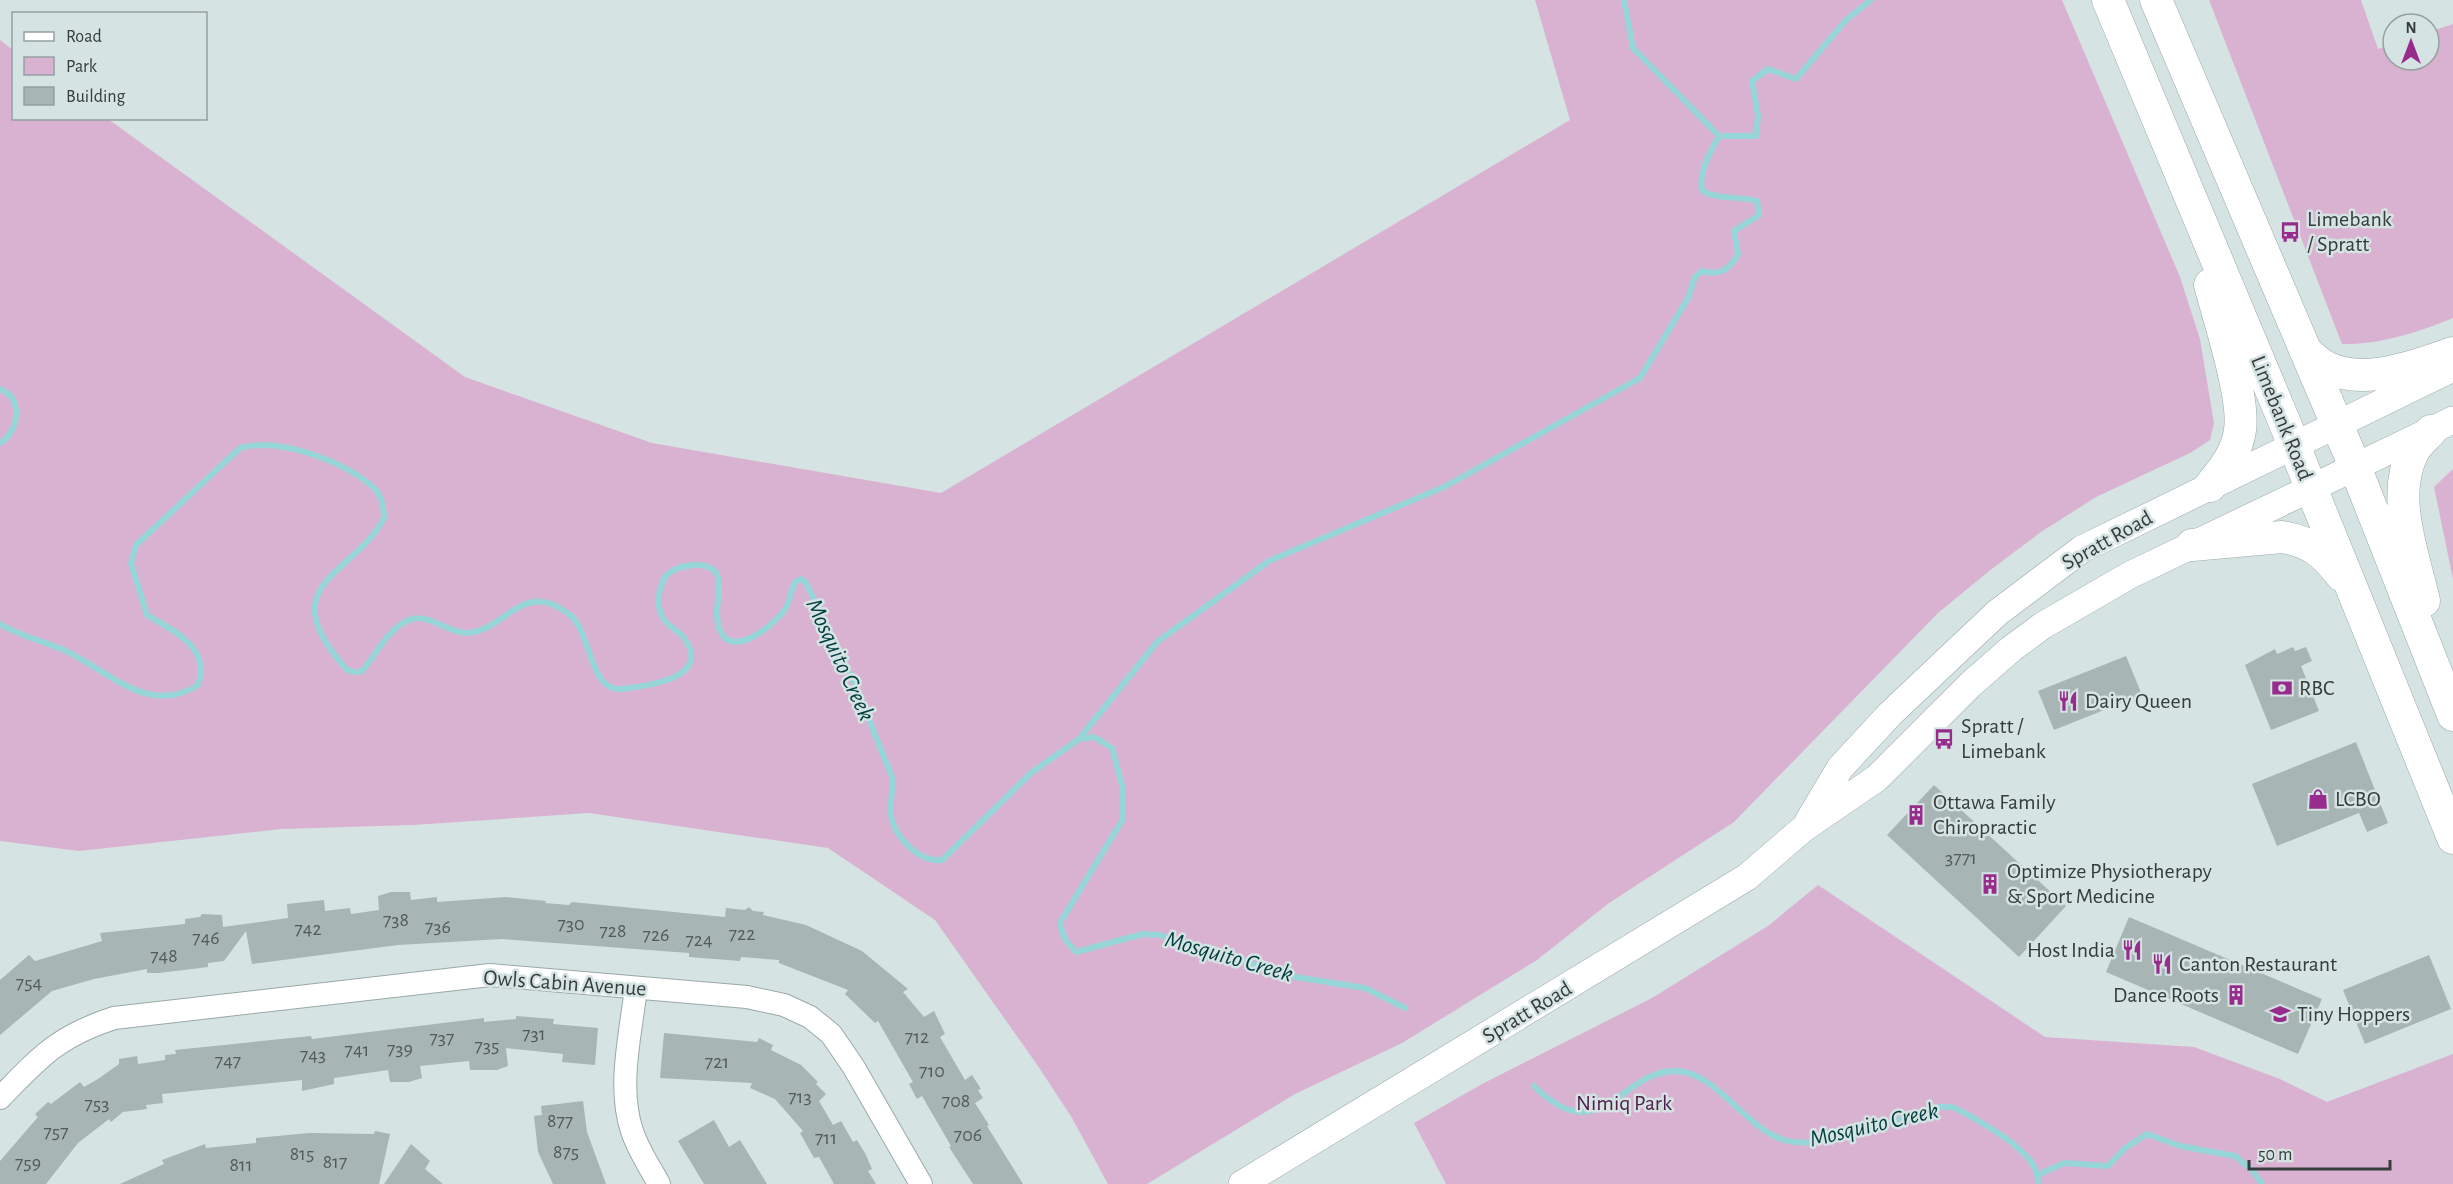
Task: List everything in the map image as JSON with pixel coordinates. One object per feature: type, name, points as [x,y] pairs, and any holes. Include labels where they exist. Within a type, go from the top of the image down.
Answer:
[{"type":"main road","name":"Limebank Road","points":[[2108,0],[2312,489],[2453,838]]},
{"type":"main road","name":"Limebank Road","points":[[2156,0],[2356,469],[2448,703]]},
{"type":"main road","points":[[2182,176],[2240,415],[2240,429],[2230,461],[2210,486]]},
{"type":"main road","points":[[2306,350],[2328,368],[2363,374],[2396,370],[2453,353]]},
{"type":"main road","points":[[2442,426],[2414,449],[2408,462],[2404,489],[2410,539],[2448,703]]},
{"type":"main road","points":[[2192,545],[2282,537],[2296,539],[2320,551],[2355,594]]},
{"type":"street","name":"Spratt Road","points":[[1804,828],[1840,768],[1890,714],[1997,613],[2082,549],[2453,368]]},
{"type":"street","name":"Spratt Road","points":[[1242,1184],[1722,893],[1766,863],[1804,828],[1877,778],[1971,684],[2011,649],[2097,593],[2192,545],[2356,469],[2442,426]]},
{"type":"street","name":"Owls Cabin Avenue","points":[[0,1098],[45,1052],[62,1039],[83,1028],[114,1018],[490,975],[768,1000],[810,1017],[831,1034],[853,1066],[921,1184]]},
{"type":"street","points":[[636,988],[627,1080],[627,1106],[637,1144],[660,1184]]},
{"type":"green space","points":[[1535,0],[2062,0],[2180,277],[2200,339],[2214,423],[2210,440],[2190,453],[2096,497],[2041,532],[1989,571],[1938,613],[1734,822],[1609,903],[1537,960],[1402,1043],[1295,1094],[1147,1184],[1108,1184],[1072,1118],[1038,1066],[935,920],[828,848],[589,813],[413,825],[282,829],[79,851],[0,841],[0,40],[12,49],[12,120],[109,120],[465,377],[652,443],[941,493],[1570,120]]},
{"type":"green space","points":[[2209,0],[2361,0],[2378,49],[2381,48],[2381,72],[2441,72],[2441,28],[2453,24],[2453,318],[2399,337],[2342,344]]},
{"type":"green space","points":[[2453,469],[2453,579],[2434,487]]},
{"type":"green space","name":"Nimiq Park","points":[[1818,885],[2045,1037],[2194,1047],[2280,1079],[2327,1102],[2453,1054],[2453,1184],[1446,1184],[1414,1123],[1482,1084],[1652,998],[1768,926]]},
{"type":"building","name":"RBC","points":[[2293,647],[2295,651],[2306,647],[2312,661],[2301,666],[2319,711],[2271,730],[2245,665],[2275,649],[2277,654]]},
{"type":"building","points":[[2126,656],[2142,695],[2054,730],[2038,691]]},
{"type":"building","name":"LCBO","points":[[2356,742],[2388,823],[2367,832],[2359,813],[2277,846],[2252,784]]},
{"type":"building","points":[[1934,785],[2066,906],[2019,957],[1887,835]]},
{"type":"building","points":[[391,892],[410,892],[411,900],[437,897],[437,902],[506,897],[546,901],[545,903],[569,905],[572,902],[725,917],[726,908],[745,910],[749,907],[753,911],[764,912],[763,915],[806,925],[862,951],[908,989],[903,992],[924,1017],[934,1011],[945,1034],[940,1037],[965,1080],[972,1075],[981,1089],[978,1090],[983,1098],[975,1103],[1023,1184],[973,1184],[949,1147],[951,1146],[922,1096],[917,1099],[909,1084],[913,1082],[878,1021],[875,1023],[845,994],[848,990],[779,963],[779,960],[741,957],[740,961],[689,957],[689,953],[502,939],[398,945],[252,964],[246,931],[224,961],[208,963],[208,967],[159,973],[147,973],[147,969],[94,979],[52,991],[0,1035],[0,980],[29,955],[35,961],[102,941],[100,933],[185,924],[185,919],[200,917],[202,914],[222,915],[223,927],[288,918],[287,904],[324,900],[325,911],[350,908],[351,914],[379,910],[378,896]]},
{"type":"building","points":[[2129,917],[2322,999],[2298,1054],[2106,972]]},
{"type":"building","points":[[2429,955],[2451,1009],[2365,1044],[2343,990]]},
{"type":"building","points":[[516,1016],[554,1019],[553,1024],[598,1028],[595,1065],[562,1062],[563,1054],[506,1048],[508,1066],[497,1070],[470,1070],[469,1061],[420,1066],[422,1078],[409,1082],[390,1082],[388,1070],[334,1078],[334,1084],[302,1091],[302,1080],[162,1094],[163,1103],[146,1105],[147,1109],[123,1112],[111,1122],[109,1119],[78,1143],[46,1184],[0,1184],[0,1161],[38,1117],[35,1114],[48,1102],[51,1104],[80,1082],[84,1087],[98,1079],[119,1064],[119,1059],[137,1056],[138,1064],[165,1060],[165,1055],[176,1054],[175,1050],[311,1036],[312,1039],[484,1018],[484,1022],[516,1019]]},
{"type":"building","points":[[664,1033],[757,1042],[759,1038],[773,1045],[771,1050],[801,1065],[818,1082],[816,1084],[826,1094],[819,1101],[833,1125],[841,1121],[853,1142],[857,1140],[866,1155],[872,1169],[868,1171],[876,1184],[834,1184],[819,1157],[814,1158],[800,1133],[803,1131],[775,1099],[750,1088],[752,1083],[660,1078]]},
{"type":"building","points":[[583,1101],[587,1132],[606,1184],[553,1184],[538,1152],[534,1116],[542,1115],[541,1106]]},
{"type":"building","points":[[714,1120],[729,1147],[740,1140],[767,1184],[704,1184],[678,1141]]},
{"type":"building","points":[[375,1131],[390,1134],[379,1184],[120,1184],[164,1164],[162,1160],[205,1144],[206,1148],[256,1143],[256,1138],[309,1133],[374,1134]]},
{"type":"building","points":[[411,1144],[430,1161],[425,1169],[443,1184],[384,1184]]},
{"type":"waterway","points":[[1624,0],[1633,48],[1719,136]]},
{"type":"waterway","points":[[1079,739],[1157,642],[1269,561],[1446,486],[1640,378],[1688,298],[1695,277],[1702,271],[1714,273],[1727,268],[1738,254],[1734,231],[1759,215],[1757,201],[1720,197],[1707,193],[1702,190],[1701,182],[1706,162],[1719,136],[1756,136],[1758,116],[1752,81],[1768,69],[1796,79],[1846,20],[1871,0]]},
{"type":"waterway","name":"Mosquito Creek","points":[[0,389],[8,393],[16,407],[15,423],[0,443]]},
{"type":"waterway","name":"Mosquito Creek","points":[[0,624],[64,650],[129,687],[145,693],[162,696],[180,694],[198,685],[201,672],[195,650],[178,634],[147,615],[131,563],[136,545],[240,448],[256,445],[292,449],[329,461],[361,478],[374,488],[380,497],[384,518],[371,537],[327,580],[318,595],[315,612],[320,632],[337,658],[350,671],[362,671],[391,633],[411,619],[419,618],[467,633],[481,630],[527,603],[540,602],[554,605],[570,615],[577,623],[602,681],[610,687],[621,689],[646,685],[674,677],[684,671],[690,662],[691,652],[684,638],[666,623],[659,607],[661,585],[671,571],[684,566],[697,565],[715,571],[719,584],[717,621],[725,638],[733,641],[743,641],[753,637],[773,623],[786,608],[795,582],[802,579],[853,680],[892,777],[891,816],[893,824],[903,840],[917,853],[933,860],[942,860],[1031,773],[1079,739],[1094,737],[1112,748],[1123,789],[1123,819],[1061,921],[1065,938],[1076,952],[1143,934],[1160,935],[1295,977],[1365,988],[1405,1008]]},
{"type":"waterway","name":"Mosquito Creek","points":[[1534,1086],[1558,1105],[1578,1112],[1596,1109],[1645,1079],[1663,1072],[1684,1072],[1711,1085],[1761,1128],[1774,1136],[1802,1143],[1829,1139],[1883,1125],[1934,1108],[1951,1107],[1982,1123],[2018,1148],[2034,1166],[2038,1184]]},
{"type":"waterway","points":[[2038,1175],[2064,1163],[2108,1166],[2125,1148],[2147,1134],[2180,1146],[2235,1156],[2252,1170],[2262,1184]]},
{"type":"place","name":"Limebank / Spratt","points":[[2290,232]]},
{"type":"place","name":"RBC","points":[[2282,688]]},
{"type":"place","name":"Dairy Queen","points":[[2068,701]]},
{"type":"place","name":"Spratt / Limebank","points":[[1944,739]]},
{"type":"place","name":"LCBO","points":[[2318,799]]},
{"type":"place","name":"Ottawa Family Chiropractic","points":[[1916,815]]},
{"type":"place","name":"Optimize Physiotherapy & Sport Medicine","points":[[1990,884]]},
{"type":"place","name":"Host India","points":[[2132,950]]},
{"type":"place","name":"Canton Restaurant","points":[[2162,964]]},
{"type":"place","name":"Dance Roots","points":[[2236,995]]},
{"type":"place","name":"Tiny Hoppers","points":[[2280,1014]]}]
